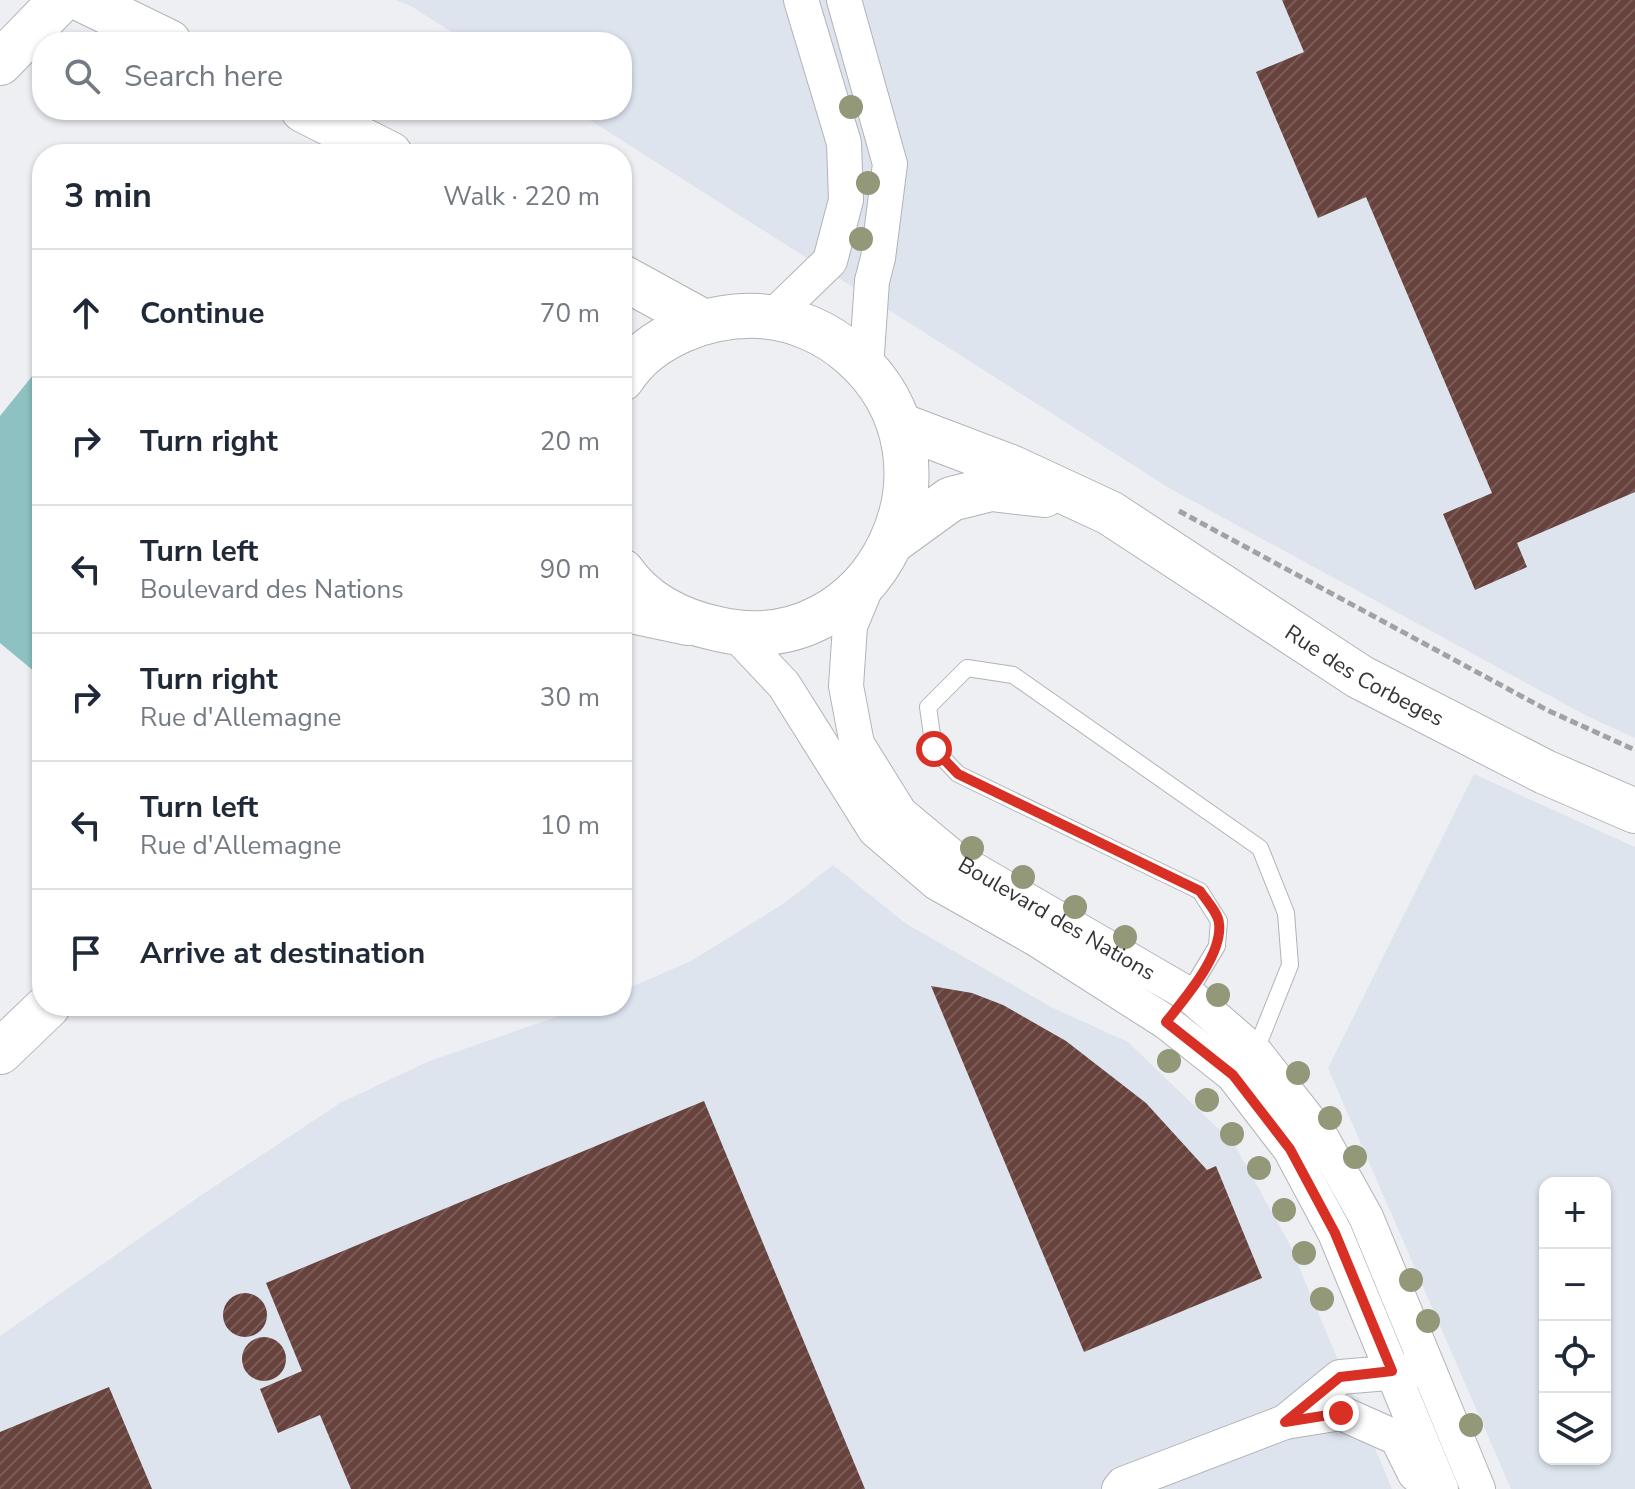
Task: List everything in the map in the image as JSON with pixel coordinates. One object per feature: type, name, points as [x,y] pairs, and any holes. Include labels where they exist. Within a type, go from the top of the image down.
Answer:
[{"type":"main road","points":[[0,63],[61,0]]},
{"type":"main road","points":[[102,9],[149,32]]},
{"type":"main road","points":[[323,120],[370,144]]},
{"type":"main road","points":[[632,282],[704,322]]},
{"type":"main road","points":[[632,367],[663,340],[704,322],[737,316],[772,317],[805,326],[838,343],[866,368],[886,395],[900,425],[907,464],[905,503],[882,558]]},
{"type":"main road","name":"Rue des Corbeges","points":[[900,425],[1013,468],[1110,513],[1360,677],[1545,772],[1635,811]]},
{"type":"main road","name":"Rue des Corbeges","points":[[632,611],[736,634],[774,632],[811,621],[844,602],[882,558],[951,499],[991,489],[1050,496],[1110,513]]},
{"type":"main road","points":[[632,581],[656,605],[688,623]]},
{"type":"main road","points":[[0,1021],[32,991]]},
{"type":"main road","points":[[0,1052],[38,1016]]},
{"type":"street","points":[[772,317],[830,261],[846,200],[844,143],[801,0]]},
{"type":"street","points":[[844,0],[890,164],[878,258],[872,281],[866,368]]},
{"type":"street","name":"Boulevard des Nations","points":[[882,558],[850,626],[846,686],[857,744],[900,813],[954,858],[1188,994],[1255,1052],[1319,1133],[1366,1217],[1478,1489]]},
{"type":"street","name":"Boulevard des Nations","points":[[736,634],[784,685],[875,830],[937,883],[1036,939],[1166,1022],[1233,1075],[1290,1149],[1335,1233],[1441,1489]]},
{"type":"street","points":[[1285,1422],[1340,1377],[1414,1371],[1462,1489]]},
{"type":"street","points":[[1119,1489],[1123,1484],[1285,1422],[1341,1413],[1397,1438],[1423,1489]]},
{"type":"lane","points":[[1166,1022],[1188,994],[1217,946],[1219,921],[1200,891],[958,774],[934,749],[928,707],[967,668],[1013,675],[1260,848],[1286,913],[1290,965],[1255,1052]]},
{"type":"path","points":[[1169,508],[1315,582],[1547,710],[1635,750]]},
{"type":"shaded area","points":[[396,0],[1635,0],[1635,738],[1585,715],[1169,488],[632,144],[590,120],[632,120],[632,32],[451,32]]},
{"type":"shaded area","points":[[1474,774],[1635,847],[1635,1489],[1511,1489],[1328,1068]]},
{"type":"shaded area","points":[[833,865],[905,923],[1051,1007],[1128,1042],[1234,1144],[1289,1243],[1392,1489],[0,1489],[0,1336],[200,1196],[340,1103],[427,1062],[558,1016],[632,1016],[632,987],[691,961],[783,904]]},
{"type":"water","points":[[32,376],[32,670],[0,643],[0,416]]},
{"type":"building","points":[[1282,0],[1635,0],[1635,492],[1517,543],[1527,567],[1475,590],[1443,514],[1492,493],[1366,197],[1318,218],[1256,72],[1304,52]]},
{"type":"building","points":[[931,986],[972,993],[1003,1005],[1066,1041],[1146,1103],[1207,1170],[1216,1166],[1262,1278],[1084,1352]]},
{"type":"building","points":[[704,1101],[865,1489],[351,1489],[320,1415],[278,1433],[260,1389],[302,1371],[266,1283]]},
{"type":"building","points":[[245,1293],[260,1300],[267,1315],[260,1330],[245,1337],[230,1330],[223,1315],[230,1300]]},
{"type":"building","points":[[264,1337],[279,1344],[286,1359],[279,1374],[264,1381],[249,1374],[242,1359],[249,1344]]},
{"type":"building","points":[[109,1387],[152,1489],[0,1489],[0,1432]]},
{"type":"route","points":[[934,749],[958,774],[1200,891],[1219,921],[1217,946],[1188,994],[1166,1022],[1233,1075],[1290,1149],[1335,1233],[1392,1371],[1340,1377],[1285,1422],[1341,1413]]}]
